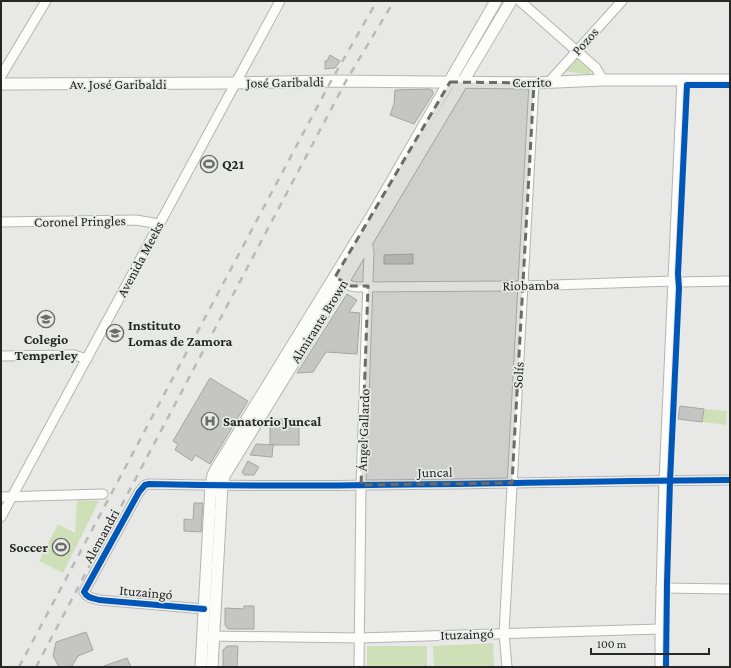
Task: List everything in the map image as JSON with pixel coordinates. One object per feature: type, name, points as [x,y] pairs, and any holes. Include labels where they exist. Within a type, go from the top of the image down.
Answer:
[{"type":"main road","name":"Almirante Brown","points":[[212,667],[209,636],[204,609],[216,485],[222,480],[339,279],[370,219],[496,1]]},
{"type":"main road","name":"Almirante Brown","points":[[339,279],[367,241],[511,1]]},
{"type":"main road","name":"Cerrito","points":[[335,81],[534,83],[603,80],[730,80]]},
{"type":"main road","name":"José Garibaldi","points":[[235,83],[335,81]]},
{"type":"main road","name":"Av. José Garibaldi","points":[[1,84],[235,83]]},
{"type":"main road","name":"Almirante Brown","points":[[201,667],[209,636],[216,485]]},
{"type":"street","points":[[1,76],[46,1]]},
{"type":"street","name":"Avenida Meeks","points":[[1,516],[280,1]]},
{"type":"street","points":[[520,1],[596,68],[603,80]]},
{"type":"street","name":"Pozos","points":[[549,82],[622,1]]},
{"type":"street","points":[[660,667],[664,481],[682,80]]},
{"type":"street","name":"Solís","points":[[507,667],[504,633],[534,83]]},
{"type":"street","name":"Coronel Pringles","points":[[1,222],[136,220],[158,224]]},
{"type":"street","name":"Ángel Gallardo","points":[[359,667],[361,485],[369,252],[367,241]]},
{"type":"street","name":"Riobamba","points":[[339,279],[351,286],[523,286],[673,281],[730,281]]},
{"type":"street","points":[[1,356],[74,355],[87,359]]},
{"type":"street","name":"Juncal","points":[[142,488],[149,484],[361,485],[730,480]]},
{"type":"street","name":"Alemandri","points":[[86,595],[84,592],[142,488]]},
{"type":"street","points":[[1,497],[103,494]]},
{"type":"street","points":[[661,588],[730,589]]},
{"type":"street","name":"Ituzaingó","points":[[86,595],[99,600],[204,609]]},
{"type":"street","name":"Ituzaingó","points":[[209,636],[359,638],[660,629]]},
{"type":"highlighted area","points":[[450,82],[534,83],[512,483],[361,485],[368,286],[351,286],[335,277]]},
{"type":"green space","points":[[576,58],[591,71],[590,75],[566,71]]},
{"type":"green space","points":[[704,409],[727,411],[726,425],[702,422]]},
{"type":"green space","name":"Soccer","points":[[77,500],[99,501],[63,573],[39,561],[58,524],[75,533]]},
{"type":"green space","points":[[493,643],[494,667],[434,667],[433,646]]},
{"type":"green space","points":[[367,646],[427,646],[427,667],[367,667]]},
{"type":"building","points":[[330,55],[340,61],[335,68],[325,69],[325,61],[327,61]]},
{"type":"building","points":[[429,89],[433,91],[433,94],[414,124],[390,115],[394,104],[395,90]]},
{"type":"building","points":[[413,254],[413,264],[384,264],[384,255]]},
{"type":"building","points":[[347,294],[357,300],[349,312],[360,313],[357,354],[326,352],[313,372],[297,373]]},
{"type":"building","name":"Sanatorio Juncal","points":[[210,378],[248,401],[210,464],[195,455],[192,461],[175,450],[178,444],[173,441]]},
{"type":"building","points":[[680,406],[704,409],[702,422],[678,419]]},
{"type":"building","points":[[270,419],[299,419],[299,445],[270,445]]},
{"type":"building","points":[[256,444],[273,445],[272,457],[250,455]]},
{"type":"building","points":[[248,461],[259,467],[254,475],[244,475],[242,472]]},
{"type":"building","points":[[194,503],[203,503],[201,532],[184,531],[184,519],[193,520]]},
{"type":"building","points":[[244,606],[254,606],[254,629],[228,629],[225,625],[225,608],[244,609]]},
{"type":"building","points":[[86,632],[93,650],[78,656],[72,666],[59,667],[53,656],[56,642]]},
{"type":"building","points":[[227,646],[238,646],[237,667],[223,667],[223,650]]},
{"type":"building","points":[[127,658],[131,667],[104,667],[104,666]]},
{"type":"railway","points":[[19,667],[331,81],[377,1]]},
{"type":"railway","points":[[36,667],[346,81],[394,1]]},
{"type":"cycle path","points":[[666,667],[670,481],[687,85],[730,85]]},
{"type":"cycle path","points":[[204,609],[99,600],[88,597],[84,592],[139,492],[145,485],[294,486],[730,480]]},
{"type":"place","name":"Q21","points":[[209,164]]},
{"type":"place","name":"Colegio Temperley","points":[[46,319]]},
{"type":"place","name":"Instituto Lomas de Zamora","points":[[115,333]]},
{"type":"place","name":"Sanatorio Juncal","points":[[210,421]]},
{"type":"place","name":"Soccer","points":[[61,547]]}]
